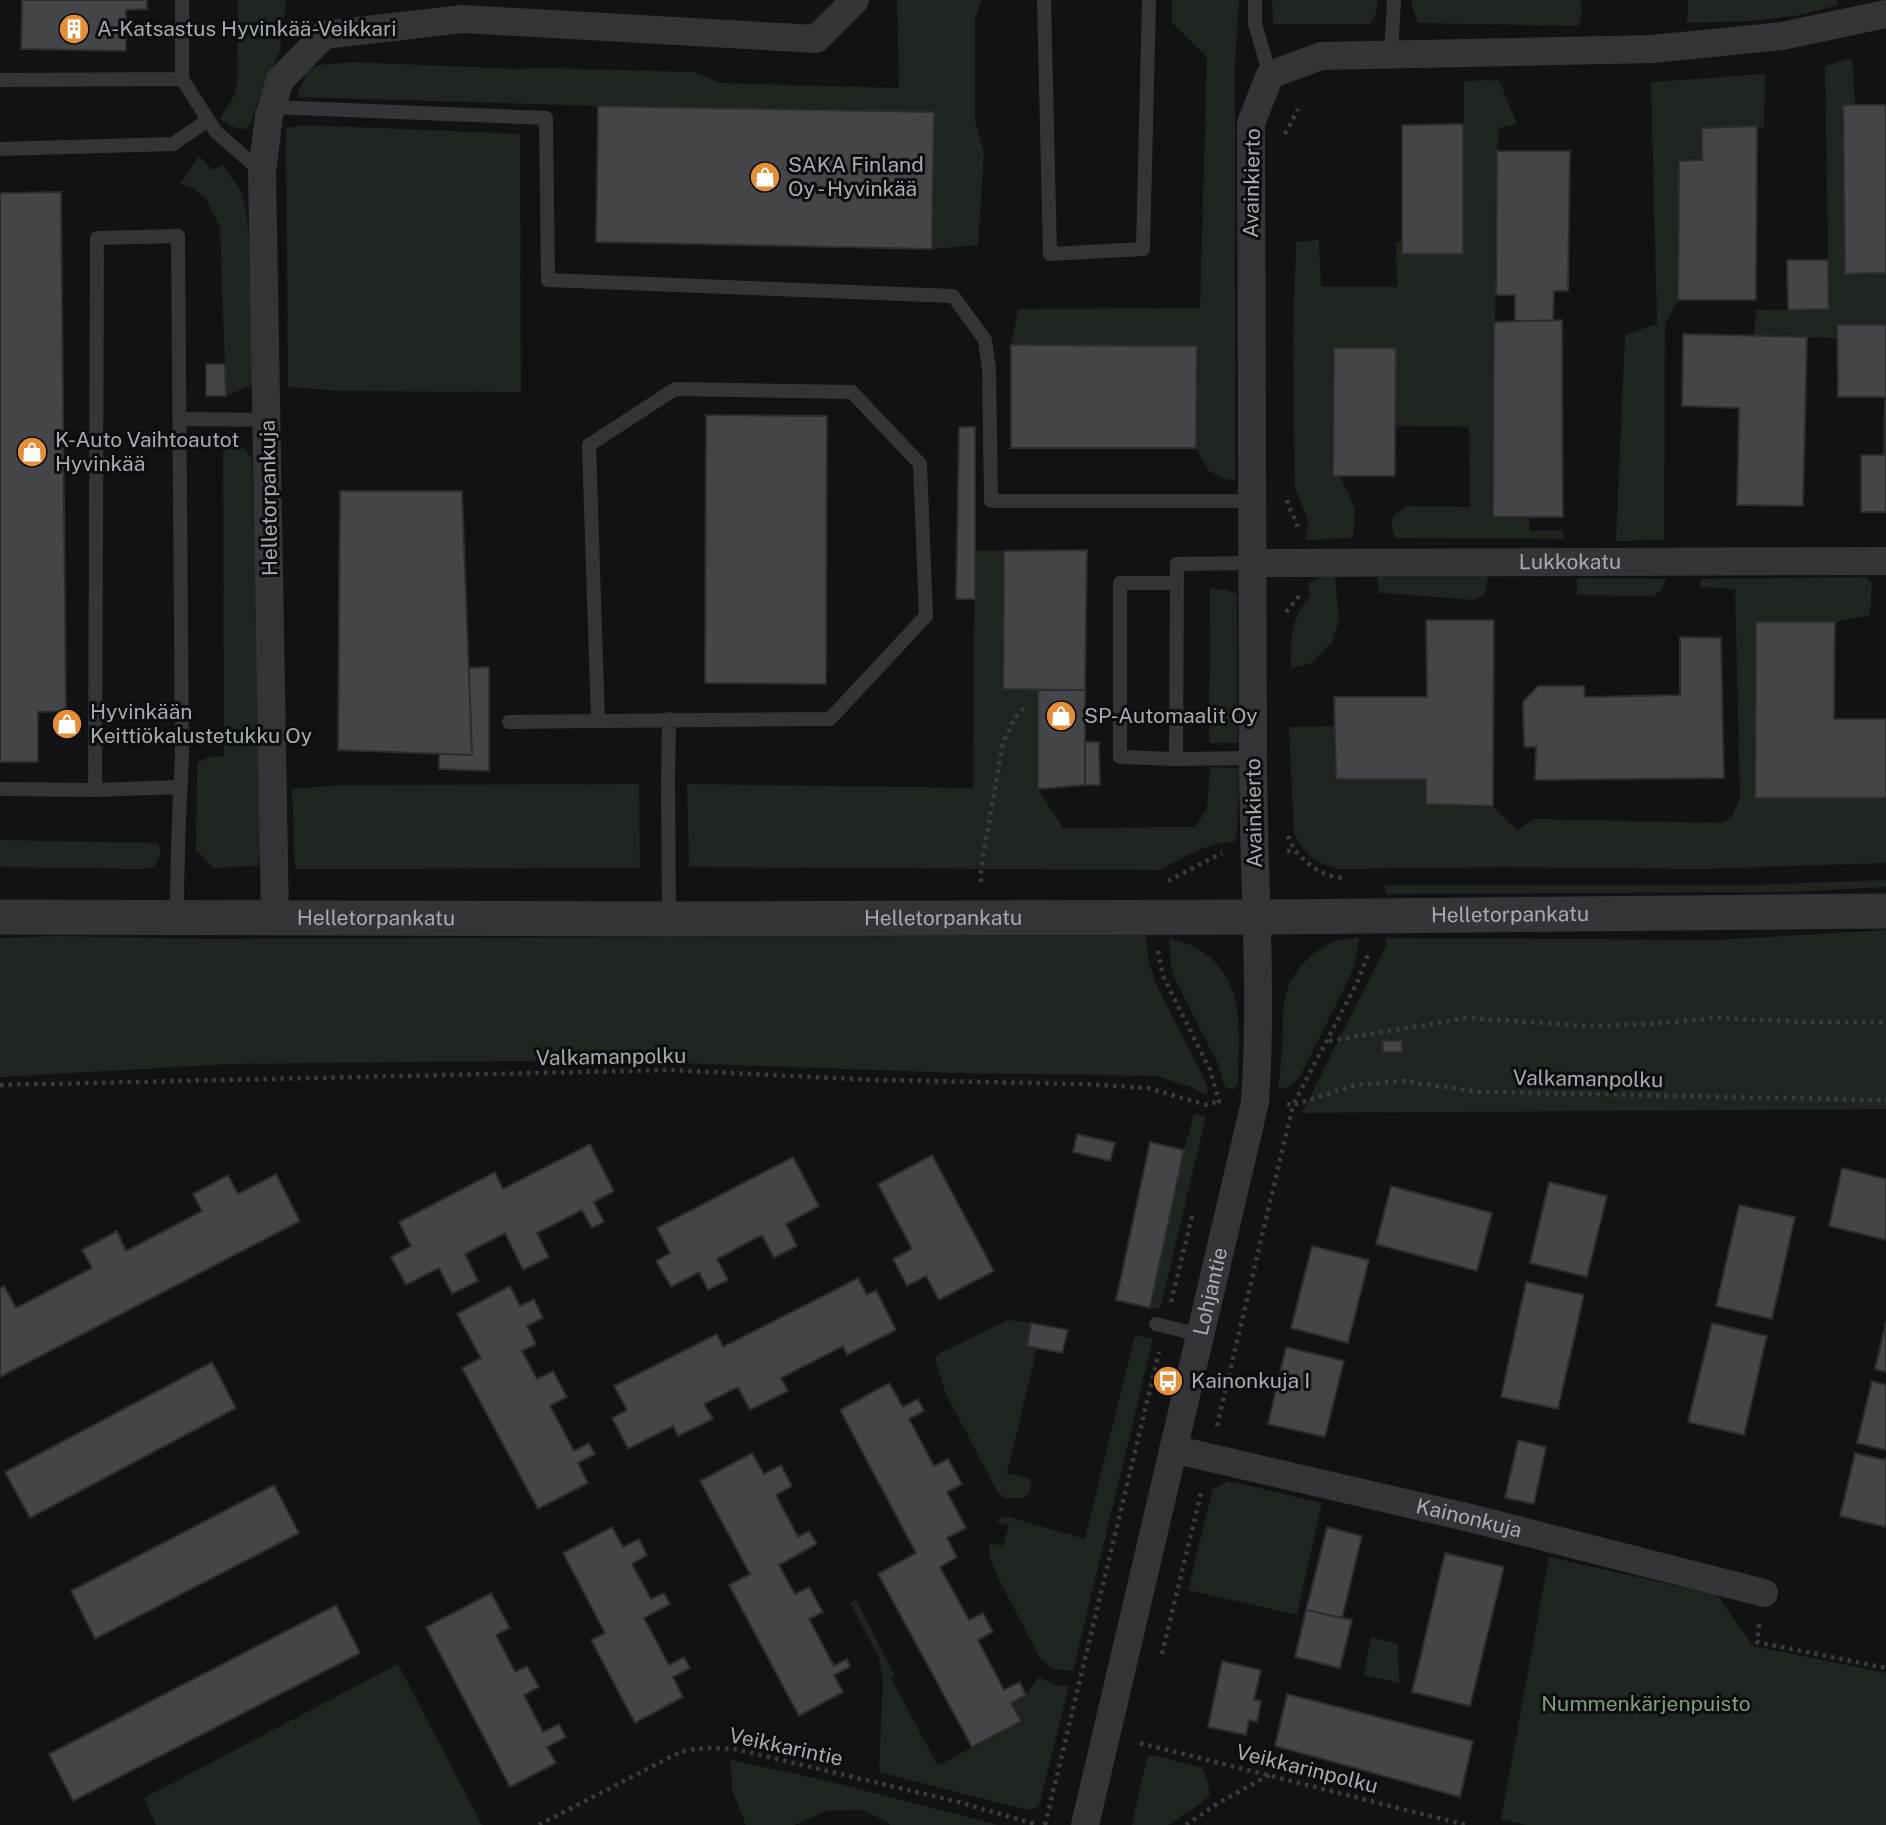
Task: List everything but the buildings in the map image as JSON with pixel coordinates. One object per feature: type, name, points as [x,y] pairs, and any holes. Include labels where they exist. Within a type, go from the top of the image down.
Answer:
[{"type":"street","name":"Helletorpankuja","points":[[275,918],[262,172],[269,116],[280,80],[324,35],[461,19],[816,39],[855,0]]},
{"type":"street","points":[[1270,75],[1321,56],[1651,49],[1783,36],[1886,14]]},
{"type":"street","name":"Avainkierto","points":[[1257,917],[1253,758],[1251,123],[1270,75]]},
{"type":"street","name":"Lukkokatu","points":[[1253,563],[1886,561]]},
{"type":"street","name":"Helletorpankatu","points":[[0,917],[669,919],[1886,911]]},
{"type":"street","name":"Lohjantie","points":[[1085,1825],[1255,1102],[1259,1031],[1257,917]]},
{"type":"street","name":"Kainonkuja","points":[[1173,1449],[1474,1519],[1763,1593]]},
{"type":"lane","points":[[182,0],[182,79],[216,132],[262,172]]},
{"type":"lane","points":[[1044,0],[1050,254],[1143,249],[1149,0]]},
{"type":"lane","points":[[1255,0],[1255,24],[1270,75]]},
{"type":"lane","points":[[1391,55],[1394,0]]},
{"type":"lane","points":[[0,80],[182,79]]},
{"type":"lane","points":[[271,107],[546,118],[548,280],[953,296],[985,340],[989,369],[991,501],[1253,501]]},
{"type":"lane","points":[[0,149],[173,144],[208,120]]},
{"type":"lane","points":[[95,790],[97,238],[178,236],[182,758],[177,849],[177,917]]},
{"type":"lane","points":[[509,722],[830,719],[926,616],[920,464],[852,392],[675,389],[589,446],[598,721]]},
{"type":"lane","points":[[180,419],[268,420]]},
{"type":"lane","points":[[1176,759],[1177,564],[1253,563]]},
{"type":"lane","points":[[1177,583],[1120,583],[1120,757],[1253,758]]},
{"type":"lane","points":[[669,719],[669,919]]},
{"type":"lane","points":[[0,789],[180,787]]},
{"type":"lane","points":[[1161,1325],[1200,1335]]},
{"type":"path","points":[[981,886],[981,869],[1003,743],[1016,716],[1024,708]]},
{"type":"path","points":[[1293,1105],[1357,983],[1372,939],[1371,916]]},
{"type":"path","points":[[1163,976],[1210,1070],[1219,1101],[1216,1114]]},
{"type":"path","points":[[1328,1041],[1467,1017],[1588,1026],[1716,1018],[1886,1022]]},
{"type":"path","name":"Valkamanpolku","points":[[0,1085],[668,1070],[865,1080],[1083,1084],[1149,1088],[1208,1105],[1219,1101],[1293,1105],[1355,1085],[1404,1081],[1479,1092],[1886,1100]]},
{"type":"path","points":[[1045,1825],[1161,1325],[1194,1207]]},
{"type":"path","points":[[1763,1593],[1757,1642],[1886,1668]]},
{"type":"path","name":"Veikkarinpolku","points":[[1140,1743],[1466,1825]]},
{"type":"path","name":"Veikkarintie","points":[[539,1825],[672,1756],[687,1750],[710,1748],[735,1749],[962,1803],[1038,1825]]},
{"type":"path","points":[[1186,1825],[1269,1775]]},
{"type":"green space","points":[[238,0],[286,0],[280,51],[251,123],[244,130],[220,119],[235,94],[237,81]]},
{"type":"green space","points":[[897,0],[982,0],[975,18],[975,120],[984,152],[978,245],[932,249],[934,112],[598,106],[300,97],[297,93],[307,70],[319,65],[352,62],[513,69],[694,72],[721,83],[899,88]]},
{"type":"green space","points":[[1172,0],[1239,0],[1235,66],[1235,480],[1224,479],[1208,470],[1196,448],[1196,346],[1011,345],[1018,309],[1200,308],[1207,57],[1172,23]]},
{"type":"green space","points":[[1272,0],[1377,0],[1377,10],[1371,24],[1273,24]]},
{"type":"green space","points":[[1412,0],[1580,0],[1582,10],[1579,26],[1418,23]]},
{"type":"green space","points":[[1688,0],[1837,0],[1837,5],[1801,15],[1752,21],[1686,23]]},
{"type":"green space","points":[[1852,58],[1855,105],[1843,106],[1845,274],[1886,273],[1886,325],[1838,325],[1837,338],[1754,336],[1756,310],[1829,309],[1825,66]]},
{"type":"green space","points":[[1765,74],[1764,127],[1702,128],[1702,160],[1679,162],[1678,300],[1665,324],[1664,540],[1616,541],[1625,335],[1657,324],[1651,82]]},
{"type":"green space","points":[[1499,80],[1517,124],[1499,128],[1497,151],[1493,517],[1529,517],[1530,531],[1563,530],[1564,539],[1395,538],[1391,525],[1393,516],[1408,506],[1470,507],[1469,427],[1395,426],[1395,348],[1334,349],[1340,476],[1355,508],[1353,538],[1306,540],[1308,520],[1295,488],[1293,339],[1296,242],[1319,240],[1321,287],[1397,287],[1396,242],[1402,242],[1402,254],[1463,254],[1464,81]]},
{"type":"green space","points":[[307,125],[520,134],[521,392],[340,391],[288,387],[286,128]]},
{"type":"green space","points":[[199,156],[213,170],[223,165],[240,189],[246,209],[252,385],[226,396],[220,228],[206,199],[194,189],[180,184]]},
{"type":"green space","points":[[233,443],[244,448],[252,459],[263,841],[258,866],[213,868],[196,850],[197,763],[208,757],[224,756],[223,448]]},
{"type":"green space","points":[[975,551],[1004,551],[1003,688],[1038,690],[1038,789],[1063,828],[1195,827],[1207,809],[1210,767],[1239,768],[1235,842],[1205,847],[1160,870],[689,867],[687,784],[973,788]]},
{"type":"green space","points":[[1323,576],[1335,577],[1339,621],[1332,642],[1312,663],[1291,668],[1293,629],[1298,613],[1310,596],[1308,583]]},
{"type":"green space","points":[[1488,576],[1485,594],[1475,600],[1379,593],[1377,577]]},
{"type":"green space","points":[[1866,577],[1872,583],[1870,615],[1835,622],[1756,622],[1755,798],[1886,798],[1886,863],[1699,869],[1339,869],[1312,857],[1294,833],[1289,727],[1335,726],[1336,779],[1426,779],[1426,804],[1493,806],[1517,830],[1535,819],[1723,823],[1733,815],[1740,797],[1735,589],[1701,587],[1701,579]]},
{"type":"green space","points":[[1577,578],[1667,579],[1660,592],[1652,596],[1577,595]]},
{"type":"green space","points":[[1210,588],[1237,594],[1238,743],[1209,743]]},
{"type":"green space","points":[[639,784],[640,868],[295,869],[292,789],[340,785]]},
{"type":"green space","points":[[0,840],[158,843],[161,853],[154,867],[144,869],[0,867]]},
{"type":"green space","points":[[1886,880],[1886,887],[1788,892],[1386,894],[1385,885],[1754,885]]},
{"type":"green space","points":[[1886,930],[1886,1109],[1302,1113],[1386,946],[1386,938],[1715,940]]},
{"type":"green space","points":[[1146,935],[1149,964],[1157,986],[1205,1080],[1207,1096],[1191,1087],[1156,1076],[960,1073],[596,1060],[232,1064],[0,1077],[0,938]]},
{"type":"green space","points":[[1169,938],[1192,946],[1212,959],[1232,989],[1238,1025],[1238,1082],[1234,1090],[1225,1087],[1218,1064],[1175,979]]},
{"type":"green space","points":[[1359,938],[1350,977],[1300,1076],[1291,1086],[1278,1089],[1284,1004],[1290,982],[1300,967],[1321,948],[1337,941]]},
{"type":"green space","points":[[1194,1114],[1206,1117],[1160,1309],[1150,1308],[1184,1150]]},
{"type":"green space","points":[[1008,1320],[1031,1323],[1027,1345],[1037,1348],[1007,1473],[1032,1480],[1029,1493],[1024,1498],[1003,1498],[997,1491],[946,1394],[935,1359],[938,1354]]},
{"type":"green space","points":[[1138,1335],[1153,1339],[1073,1671],[1053,1669],[1040,1658],[998,1578],[989,1555],[989,1543],[1003,1546],[1009,1525],[995,1521],[1005,1516],[1085,1539],[1134,1339]]},
{"type":"green space","points":[[1229,1481],[1322,1503],[1297,1615],[1188,1590],[1213,1489]]},
{"type":"green space","name":"Nummenkärjenpuisto","points":[[1549,1557],[1717,1595],[1753,1646],[1886,1673],[1886,1825],[1526,1825],[1501,1819]]},
{"type":"green space","points":[[856,1599],[895,1676],[891,1678],[938,1766],[1020,1721],[1011,1703],[1026,1695],[1039,1677],[1056,1685],[1069,1686],[1039,1806],[1023,1809],[879,1772],[883,1680],[879,1658],[850,1603]]},
{"type":"green space","points":[[1371,1637],[1398,1644],[1399,1683],[1364,1675]]},
{"type":"green space","points":[[398,1664],[482,1825],[156,1825],[144,1798]]},
{"type":"green space","points":[[1153,1755],[1202,1768],[1210,1795],[1168,1825],[1132,1825],[1147,1757]]},
{"type":"green space","points":[[731,1760],[832,1782],[998,1825],[890,1825],[862,1810],[826,1811],[794,1825],[746,1825],[732,1790]]},
{"type":"place","name":"A-Katsastus Hyvinkää-Veikkari","points":[[74,29]]},
{"type":"place","name":"SAKA Finland Oy - Hyvinkää","points":[[765,177]]},
{"type":"place","name":"K-Auto Vaihtoautot Hyvinkää","points":[[32,452]]},
{"type":"place","name":"SP-Automaalit Oy","points":[[1061,716]]},
{"type":"place","name":"Hyvinkään Keittiökalustetukku Oy","points":[[67,724]]},
{"type":"place","name":"Kainonkuja I","points":[[1168,1381]]}]
